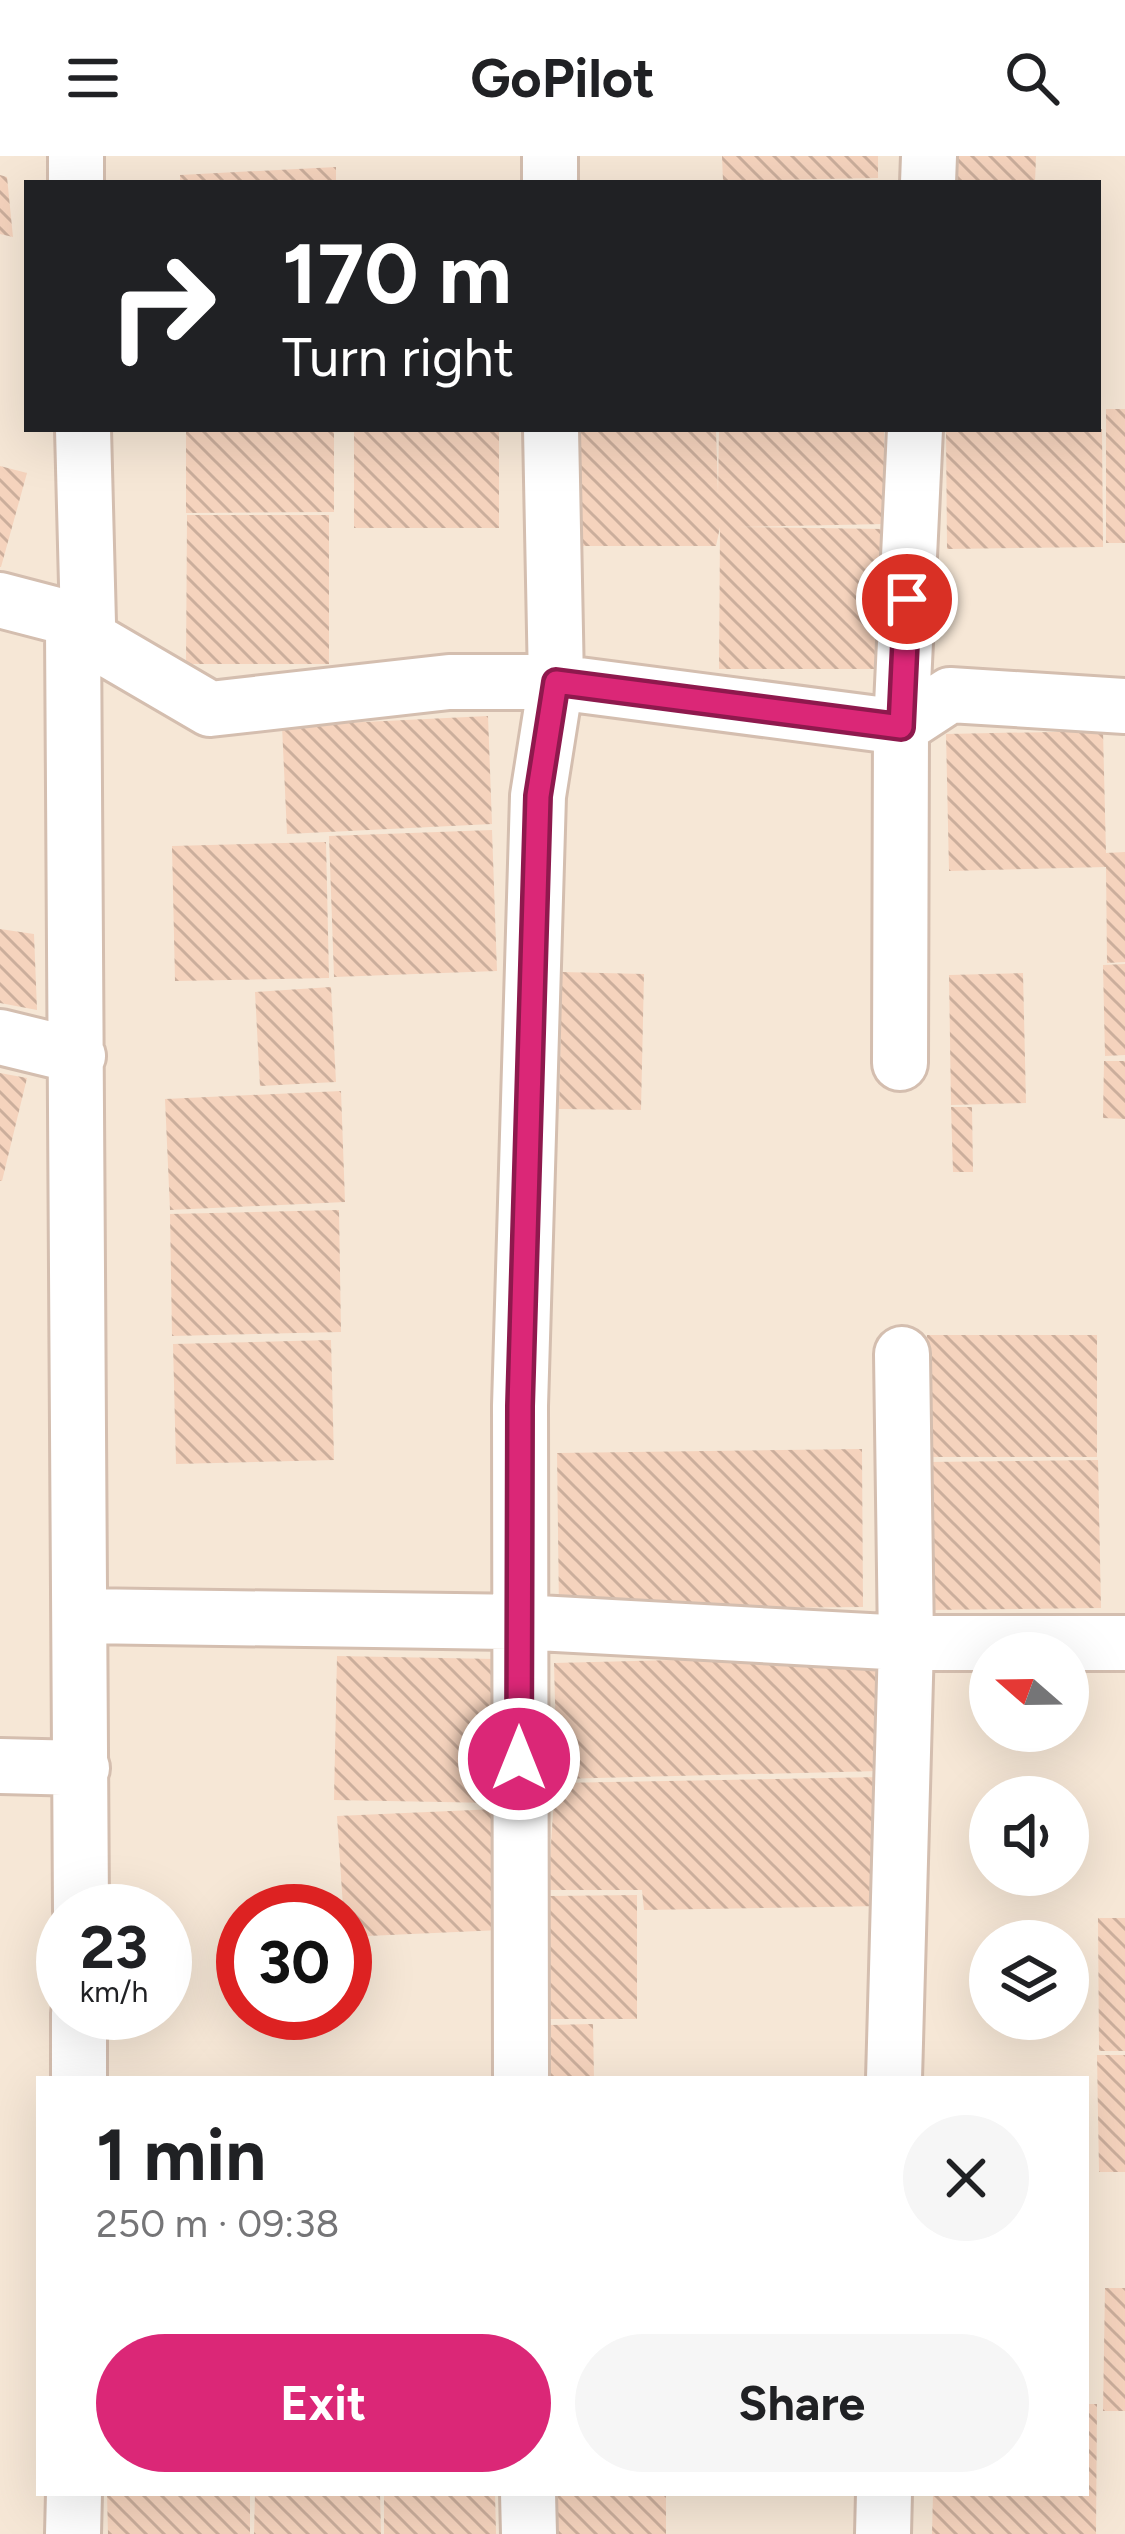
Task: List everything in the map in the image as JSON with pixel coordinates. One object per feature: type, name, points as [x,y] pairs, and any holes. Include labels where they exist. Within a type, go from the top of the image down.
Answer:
[{"type":"street","points":[[80,1884],[78,1056],[83,432]]},
{"type":"street","points":[[521,2076],[519,1622],[538,796],[556,682],[551,432]]},
{"type":"street","points":[[900,1063],[901,727],[916,432]]},
{"type":"street","points":[[0,600],[80,626],[210,709],[449,682],[556,682],[901,727],[950,695],[1125,706]]},
{"type":"street","points":[[0,1037],[78,1056]]},
{"type":"street","points":[[895,2076],[906,1643],[902,1354]]},
{"type":"street","points":[[81,1616],[519,1622],[906,1643],[1125,1643]]},
{"type":"street","points":[[0,1766],[82,1768]]},
{"type":"street","points":[[79,2076],[80,2040]]},
{"type":"street","points":[[73,2534],[74,2496]]},
{"type":"street","points":[[528,2496],[529,2534]]},
{"type":"street","points":[[883,2534],[884,2496]]},
{"type":"shaded area","points":[[0,156],[1125,156],[1125,2534],[0,2534]]},
{"type":"building","points":[[722,156],[878,156],[878,178],[723,180]]},
{"type":"building","points":[[950,156],[1036,156],[1035,180],[949,180]]},
{"type":"building","points":[[336,167],[336,180],[180,180],[180,175]]},
{"type":"building","points":[[0,175],[7,177],[13,237],[0,234]]},
{"type":"building","points":[[1106,409],[1125,409],[1125,543],[1106,543]]},
{"type":"building","points":[[1102,429],[1103,547],[947,549],[946,432]]},
{"type":"building","points":[[186,432],[334,432],[334,512],[186,513]]},
{"type":"building","points":[[354,432],[499,432],[499,528],[354,528]]},
{"type":"building","points":[[566,432],[716,432],[718,494],[719,432],[884,432],[885,524],[737,527],[885,529],[885,669],[719,669],[720,527],[716,546],[566,546]]},
{"type":"building","points":[[0,466],[27,473],[1,567],[0,567]]},
{"type":"building","points":[[187,515],[329,515],[329,664],[186,664]]},
{"type":"building","points":[[488,716],[492,824],[287,834],[282,726]]},
{"type":"building","points":[[1103,731],[1106,853],[1125,852],[1125,962],[1107,963],[1106,867],[949,871],[946,734]]},
{"type":"building","points":[[492,830],[497,971],[334,977],[329,836]]},
{"type":"building","points":[[326,842],[329,978],[175,981],[172,846]]},
{"type":"building","points":[[0,929],[34,934],[37,1010],[0,1003]]},
{"type":"building","points":[[1125,964],[1125,1055],[1105,1056],[1103,965]]},
{"type":"building","points":[[562,972],[644,974],[641,1110],[559,1109]]},
{"type":"building","points":[[1023,973],[1026,1103],[951,1105],[949,975]]},
{"type":"building","points":[[331,987],[336,1082],[260,1086],[255,992]]},
{"type":"building","points":[[1104,1061],[1125,1061],[1125,1119],[1103,1118]]},
{"type":"building","points":[[0,1073],[27,1078],[2,1181],[0,1181]]},
{"type":"building","points":[[341,1091],[345,1202],[170,1210],[165,1099]]},
{"type":"building","points":[[951,1107],[972,1107],[973,1172],[953,1172]]},
{"type":"building","points":[[339,1210],[341,1332],[172,1336],[170,1214]]},
{"type":"building","points":[[927,1335],[1097,1335],[1097,1457],[926,1457]]},
{"type":"building","points":[[331,1340],[334,1460],[176,1464],[173,1344]]},
{"type":"building","points":[[862,1449],[863,1607],[559,1610],[557,1453]]},
{"type":"building","points":[[1098,1460],[1101,1608],[929,1610],[927,1462]]},
{"type":"building","points":[[877,1655],[879,1771],[557,1779],[554,1663]]},
{"type":"building","points":[[337,1656],[497,1659],[494,1803],[334,1800]]},
{"type":"building","points":[[881,1777],[883,1906],[644,1910],[642,1890],[548,1890],[555,1783]]},
{"type":"building","points":[[496,1809],[501,1930],[372,1936],[372,1884],[341,1884],[337,1816]]},
{"type":"building","points":[[637,1895],[637,2019],[549,2019],[549,1896]]},
{"type":"building","points":[[1098,1918],[1125,1918],[1125,2051],[1099,2051]]},
{"type":"building","points":[[593,2024],[594,2076],[551,2076],[550,2025]]},
{"type":"building","points":[[1097,2055],[1125,2055],[1125,2172],[1099,2172]]},
{"type":"building","points":[[1105,2288],[1125,2288],[1125,2411],[1103,2411]]},
{"type":"building","points":[[1089,2404],[1097,2404],[1096,2534],[932,2534],[933,2496],[1089,2496]]},
{"type":"building","points":[[107,2496],[250,2496],[250,2534],[108,2534]]},
{"type":"building","points":[[255,2496],[380,2496],[381,2534],[254,2534]]},
{"type":"building","points":[[384,2496],[495,2496],[496,2534],[384,2534]]},
{"type":"building","points":[[551,2496],[666,2496],[666,2534],[551,2534]]},
{"type":"route","points":[[519,1759],[520,1406],[538,796],[556,682],[901,727],[907,599]]}]
